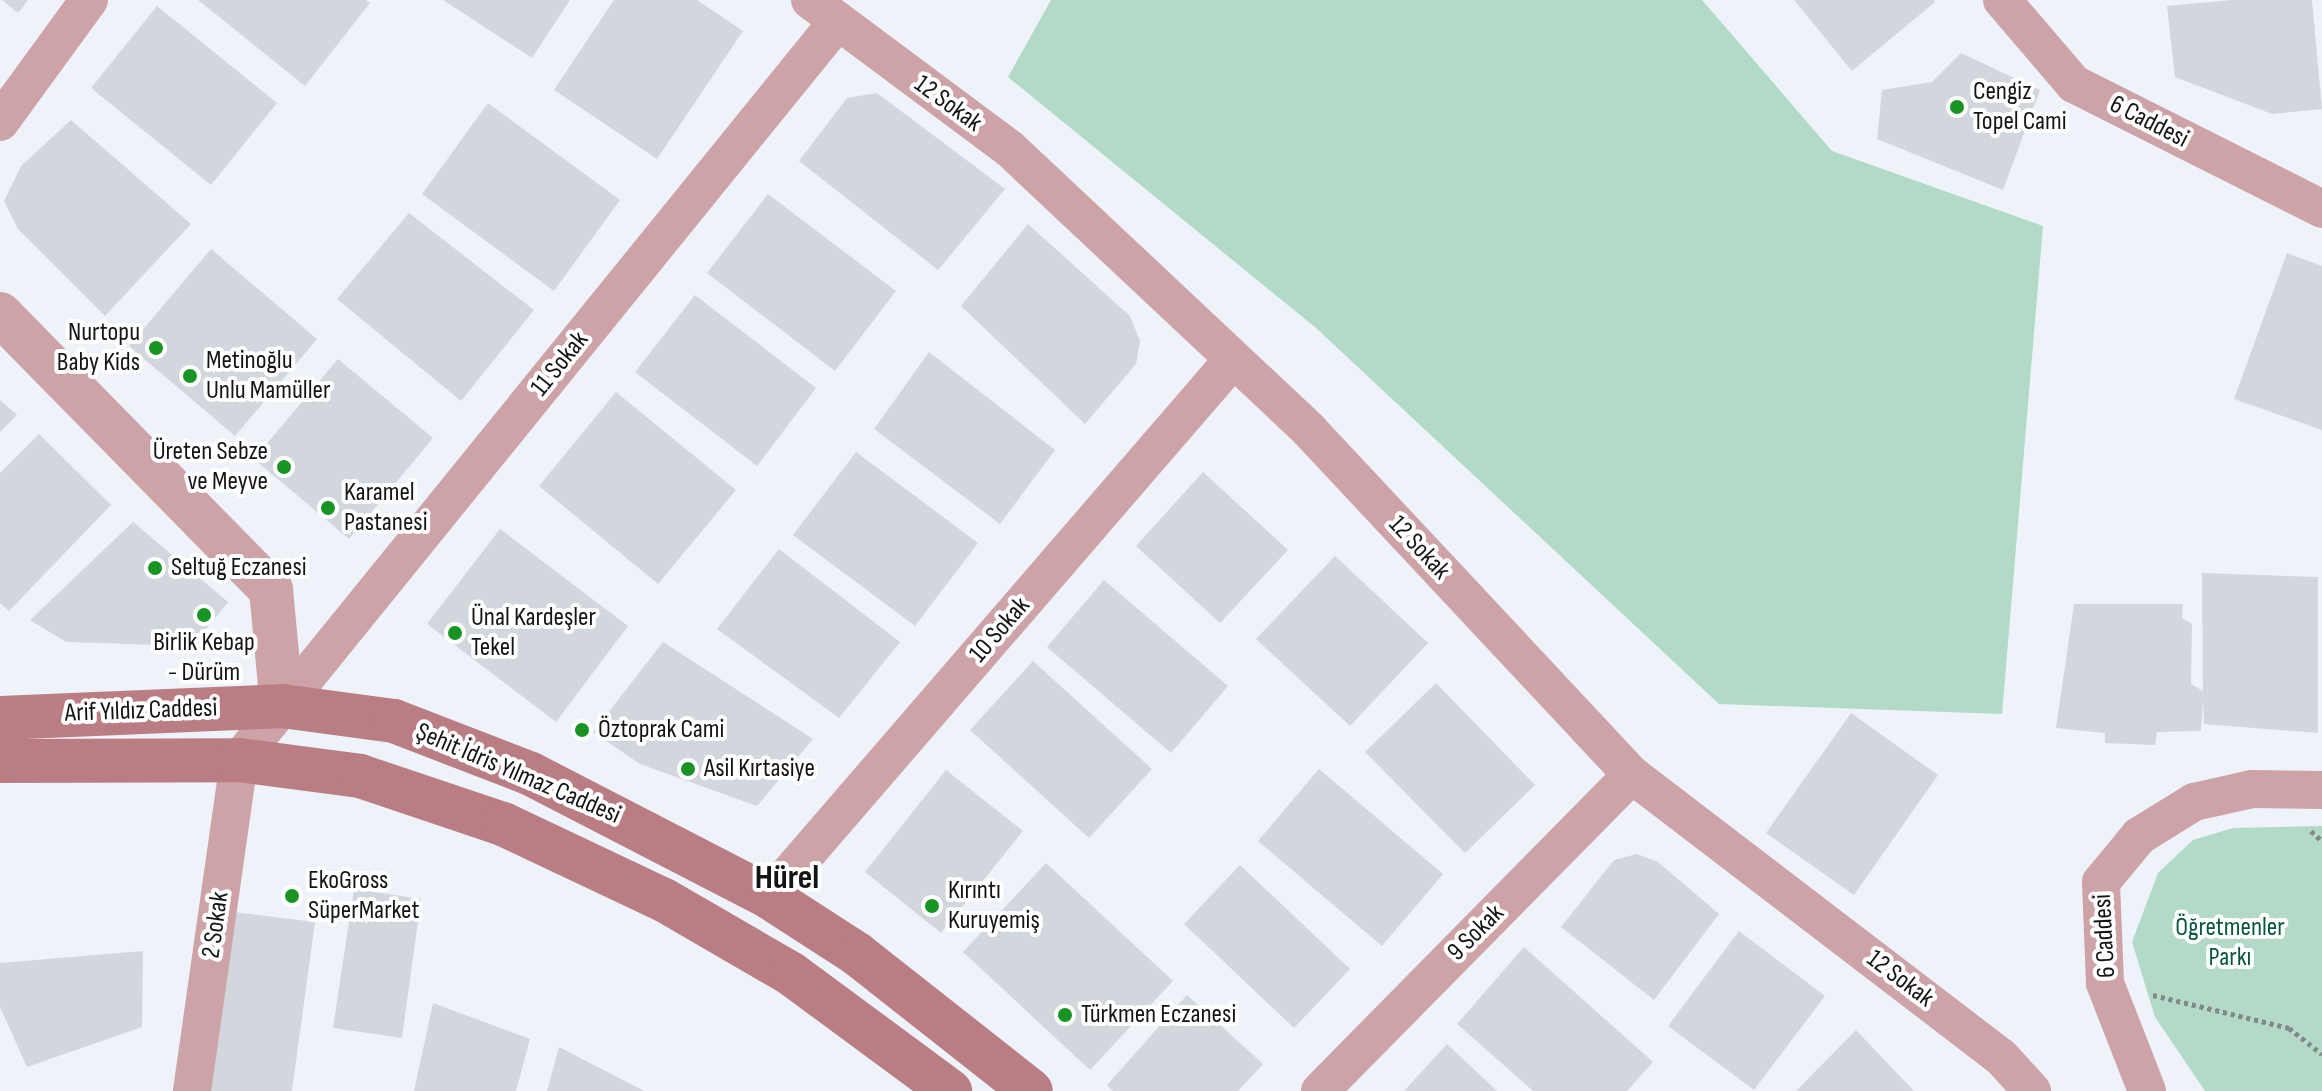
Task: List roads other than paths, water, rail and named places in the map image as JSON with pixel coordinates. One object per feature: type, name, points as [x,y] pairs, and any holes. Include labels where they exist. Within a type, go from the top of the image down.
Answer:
[{"type":"main road","name":"Arif Yıldız Caddesi","points":[[0,718],[282,706]]},
{"type":"main road","name":"Şehit İdris Yılmaz Caddesi","points":[[282,706],[394,721],[531,774],[769,897],[857,954],[1031,1091]]},
{"type":"main road","name":"Arif Yıldız Caddesi","points":[[0,761],[239,760]]},
{"type":"main road","name":"Şehit İdris Yılmaz Caddesi","points":[[239,760],[360,776],[516,831],[664,900],[790,973],[950,1091]]},
{"type":"street","points":[[0,122],[89,0]]},
{"type":"street","name":"6 Caddesi","points":[[2002,0],[2074,84],[2322,209]]},
{"type":"street","name":"12 Sokak","points":[[824,11],[1010,149],[1230,363],[1309,430],[1632,775],[2001,1057],[2032,1091]]},
{"type":"street","name":"11 Sokak","points":[[239,760],[824,11]]},
{"type":"street","points":[[0,314],[271,590],[282,706]]},
{"type":"street","name":"10 Sokak","points":[[769,897],[1230,363]]},
{"type":"street","name":"2 Sokak","points":[[192,1091],[239,760]]},
{"type":"street","name":"9 Sokak","points":[[1320,1091],[1632,775]]},
{"type":"street","name":"6 Caddesi","points":[[2147,1091],[2105,983],[2101,882],[2139,836],[2194,802],[2252,789],[2322,790]]},
{"type":"place","name":"Cengiz Topel Cami","points":[[1957,107]]},
{"type":"place","name":"Nurtopu Baby Kids","points":[[156,348]]},
{"type":"place","name":"Metinoğlu Unlu Mamüller","points":[[190,376]]},
{"type":"place","name":"Üreten Sebze ve Meyve","points":[[284,467]]},
{"type":"place","name":"Karamel Pastanesi","points":[[328,508]]},
{"type":"place","name":"Seltuğ Eczanesi","points":[[155,568]]},
{"type":"place","name":"Birlik Kebap - Dürüm","points":[[204,615]]},
{"type":"place","name":"Ünal Kardeşler Tekel","points":[[455,633]]},
{"type":"place","name":"Öztoprak Cami","points":[[582,730]]},
{"type":"place","name":"Asil Kırtasiye","points":[[688,769]]},
{"type":"place","name":"EkoGross SüperMarket","points":[[292,896]]},
{"type":"place","name":"Kırıntı Kuruyemiş","points":[[932,906]]},
{"type":"place","name":"Türkmen Eczanesi","points":[[1065,1015]]},
{"type":"district","name":"Hürel","points":[[787,878]]},
{"type":"park label","name":"Öğretmenler Parkı","points":[[2230,943]]}]
